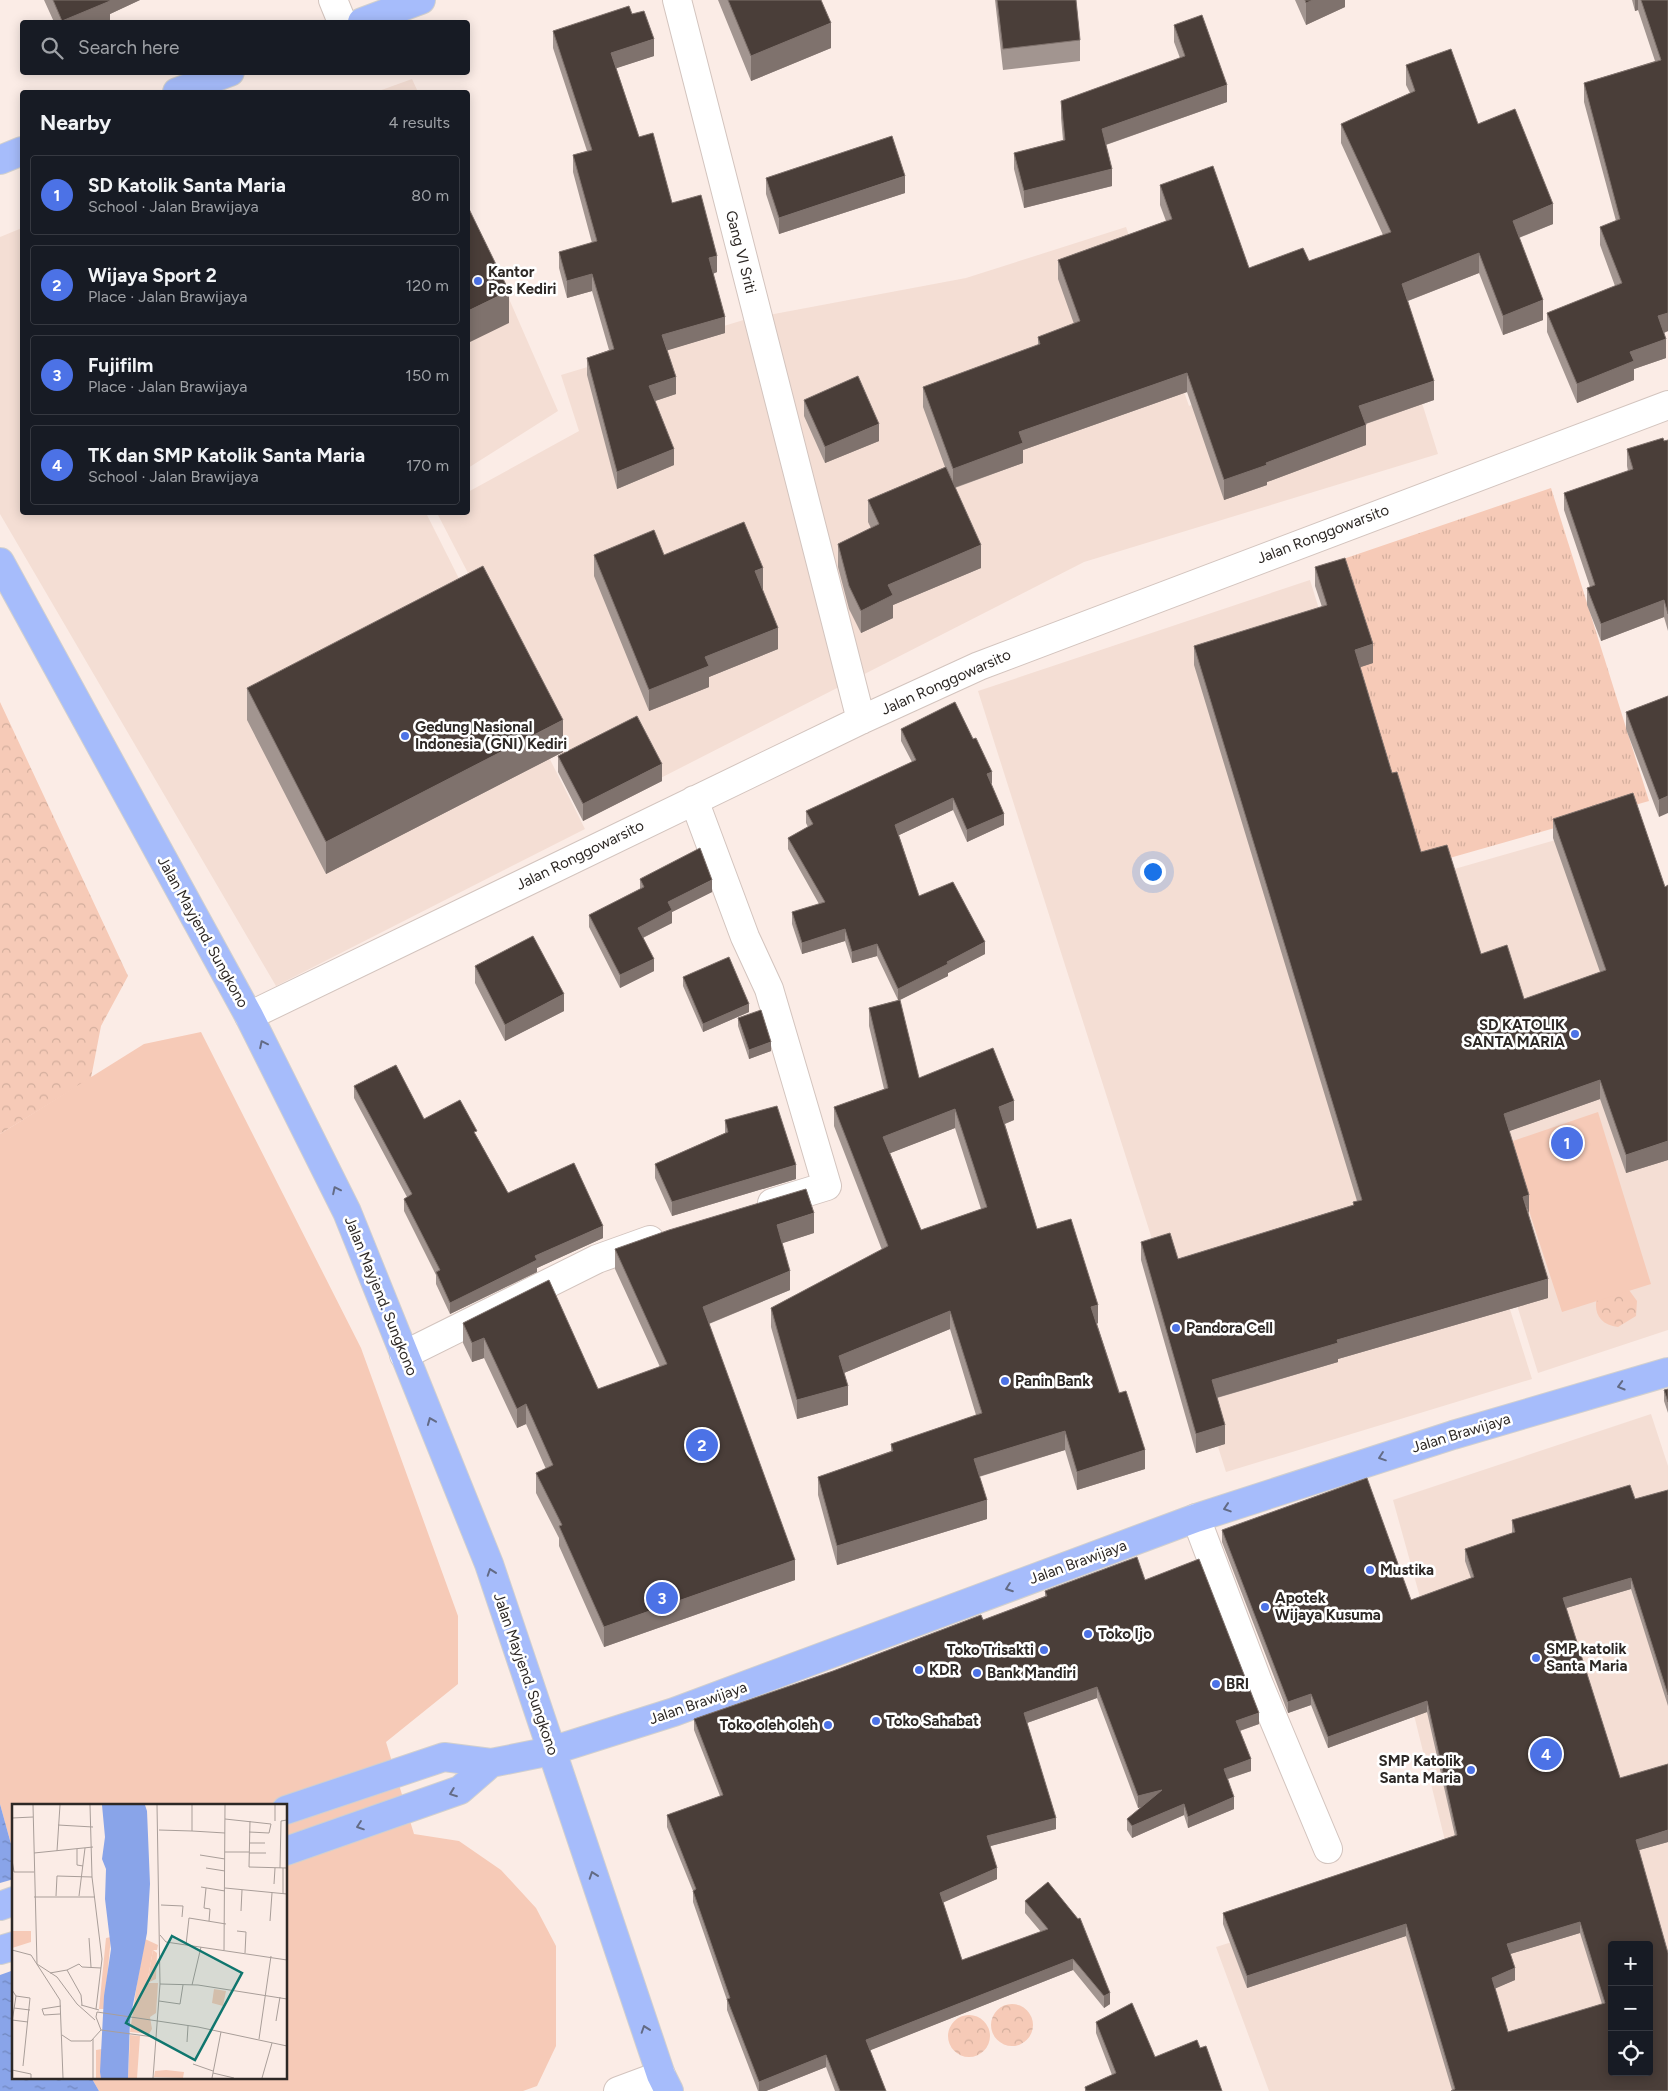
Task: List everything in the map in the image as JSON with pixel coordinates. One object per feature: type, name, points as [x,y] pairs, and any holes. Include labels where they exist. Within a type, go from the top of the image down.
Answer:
[{"type":"main road","points":[[367,20],[421,0]]},
{"type":"main road","points":[[182,90],[222,75]]},
{"type":"main road","points":[[0,160],[20,152]]},
{"type":"main road","name":"Jalan Mayjend. Sungkono","points":[[0,562],[249,1016],[347,1212],[489,1564],[665,2083]]},
{"type":"main road","name":"Jalan Brawijaya","points":[[288,1809],[444,1757],[491,1763],[551,1750],[674,1712],[1196,1518],[1453,1435],[1668,1372]]},
{"type":"main road","name":"Jalan Brawijaya","points":[[288,1850],[460,1790],[491,1763]]},
{"type":"main road","points":[[0,1906],[12,1902]]},
{"type":"street","points":[[333,0],[341,20]]},
{"type":"street","name":"Gang VI Sriti","points":[[677,0],[861,720]]},
{"type":"street","name":"Jalan Ronggowarsito","points":[[249,1016],[694,800],[979,666],[1668,405]]},
{"type":"street","points":[[694,800],[745,937],[769,989],[827,1186],[751,1209]]},
{"type":"street","points":[[404,1355],[597,1259],[674,1232]]},
{"type":"street","points":[[1196,1518],[1258,1682],[1328,1848]]},
{"type":"street","points":[[618,2091],[665,2083]]},
{"type":"shaded area","points":[[412,79],[417,90],[382,90]]},
{"type":"shaded area","points":[[470,210],[558,411],[470,467]]},
{"type":"shaded area","points":[[1126,227],[1189,406],[1298,363],[1373,247],[1438,454],[1084,562],[592,813],[438,515],[470,515],[470,491],[579,431],[561,375],[747,319],[966,278]]},
{"type":"shaded area","points":[[20,229],[20,515],[427,515],[585,829],[276,986],[0,514],[0,237]]},
{"type":"shaded area","points":[[1310,580],[1399,867],[1373,876],[1532,1379],[1226,1472],[978,691]]},
{"type":"shaded area","name":"SD KATOLIK SANTA MARIA","points":[[1622,821],[1668,955],[1668,1330],[1538,1373],[1388,888]]},
{"type":"shaded area","points":[[1651,1414],[1668,1466],[1668,2075],[1615,2091],[1269,2091],[1216,1947],[1453,1873],[1394,1634],[1428,1626],[1393,1500]]},
{"type":"green space","points":[[1551,488],[1649,801],[1411,869],[1317,568]]},
{"type":"green space","points":[[0,702],[128,976],[101,1026],[91,1078],[0,1134]]},
{"type":"green space","points":[[201,1032],[361,1348],[458,1616],[458,1684],[386,1742],[414,1834],[459,1841],[501,1870],[536,1908],[556,1946],[556,2046],[537,2086],[523,2091],[99,2091],[92,2078],[288,2078],[288,1804],[12,1804],[12,1848],[0,1804],[0,1134],[144,1044]]},
{"type":"green space","points":[[1598,1112],[1651,1284],[1562,1312],[1507,1143]]},
{"type":"green space","points":[[1629,1290],[1637,1301],[1636,1316],[1618,1327],[1602,1321],[1596,1308],[1597,1296]]},
{"type":"green space","points":[[1012,2004],[1027,2010],[1033,2025],[1027,2040],[1012,2046],[997,2040],[991,2025],[997,2010]]},
{"type":"green space","points":[[969,2015],[984,2021],[990,2036],[984,2051],[969,2057],[954,2051],[948,2036],[954,2021]]},
{"type":"water","points":[[0,1804],[12,1848],[12,2078],[92,2078],[99,2091],[0,2091]]},
{"type":"pier","points":[[12,1880],[12,1971],[0,1975],[0,1883]]},
{"type":"building","points":[[53,0],[110,0],[64,20],[62,20]]},
{"type":"building","points":[[728,0],[821,0],[831,23],[751,56]]},
{"type":"building","points":[[997,0],[1076,0],[1080,40],[1003,49]]},
{"type":"building","points":[[1641,0],[1668,0],[1668,313],[1658,316],[1666,339],[1630,352],[1634,361],[1577,384],[1547,313],[1622,283],[1600,227],[1620,219],[1584,83],[1661,60]]},
{"type":"building","points":[[629,6],[632,14],[644,11],[654,39],[611,53],[639,137],[653,133],[672,203],[701,195],[717,256],[709,258],[725,317],[662,335],[676,377],[649,386],[674,449],[617,472],[587,358],[614,349],[592,274],[567,281],[559,252],[597,241],[573,155],[592,150],[553,31]]},
{"type":"building","points":[[1202,15],[1227,85],[1102,129],[1112,169],[1024,191],[1014,153],[1065,140],[1061,101],[1185,56],[1174,25]]},
{"type":"building","points":[[1451,49],[1478,124],[1515,109],[1553,204],[1513,221],[1543,300],[1503,316],[1479,253],[1402,284],[1434,381],[1359,406],[1366,425],[1266,463],[1267,465],[1224,480],[1187,373],[1019,432],[1023,443],[953,469],[923,387],[1040,344],[1038,337],[1080,321],[1058,260],[1172,219],[1160,185],[1213,166],[1249,268],[1303,248],[1309,261],[1391,232],[1341,124],[1415,91],[1406,65]]},
{"type":"building","points":[[892,136],[905,176],[779,218],[766,178]]},
{"type":"building","points":[[470,211],[509,291],[470,310]]},
{"type":"building","points":[[858,376],[879,424],[825,447],[804,400]]},
{"type":"building","points":[[1663,438],[1664,441],[1668,440],[1668,614],[1664,600],[1601,624],[1587,588],[1595,585],[1564,493],[1633,469],[1627,449]]},
{"type":"building","points":[[946,467],[981,545],[888,585],[893,595],[861,611],[849,586],[838,544],[879,524],[868,500]]},
{"type":"building","points":[[744,522],[763,568],[755,571],[778,628],[705,657],[709,666],[649,690],[594,555],[654,530],[664,555]]},
{"type":"building","points":[[1345,558],[1373,644],[1355,650],[1392,773],[1397,772],[1421,852],[1447,845],[1481,954],[1507,945],[1524,999],[1606,970],[1553,819],[1633,793],[1665,887],[1668,885],[1668,1141],[1626,1155],[1600,1080],[1504,1114],[1529,1195],[1523,1197],[1548,1279],[1337,1340],[1338,1343],[1212,1380],[1225,1425],[1196,1434],[1141,1242],[1170,1233],[1178,1259],[1354,1205],[1353,1202],[1362,1200],[1194,646],[1327,605],[1315,567]]},
{"type":"building","name":"Gedung Nasional Indonesia (GNI) Kediri","points":[[483,566],[563,720],[326,842],[247,688]]},
{"type":"building","points":[[1668,696],[1668,796],[1659,800],[1626,712]]},
{"type":"building","points":[[955,702],[973,739],[976,738],[992,772],[987,774],[1004,814],[967,830],[953,798],[895,825],[919,896],[953,882],[985,942],[947,962],[948,964],[898,989],[877,944],[852,952],[845,929],[802,943],[792,912],[825,902],[788,838],[813,824],[806,811],[916,760],[901,729]]},
{"type":"building","points":[[637,716],[662,764],[583,804],[558,756]]},
{"type":"building","points":[[700,848],[712,880],[668,902],[672,910],[638,928],[654,959],[620,975],[589,915],[644,887],[640,879]]},
{"type":"building","points":[[533,936],[564,994],[505,1025],[475,966]]},
{"type":"building","points":[[729,957],[749,1004],[703,1024],[683,977]]},
{"type":"building","points":[[900,1000],[919,1078],[993,1048],[1014,1101],[999,1107],[1037,1229],[1071,1219],[1098,1305],[1091,1307],[1119,1393],[1126,1391],[1145,1450],[1077,1472],[1065,1431],[974,1459],[987,1500],[837,1546],[818,1477],[893,1451],[891,1444],[982,1413],[950,1311],[839,1356],[848,1386],[797,1400],[771,1308],[888,1246],[834,1107],[888,1088],[869,1008]],"holes":[[[955,1109],[987,1207],[921,1230],[883,1137]]]},
{"type":"building","points":[[761,1010],[771,1042],[749,1050],[738,1018]]},
{"type":"building","points":[[396,1065],[424,1119],[460,1100],[477,1131],[474,1132],[508,1193],[574,1163],[603,1226],[535,1256],[537,1260],[450,1303],[436,1272],[440,1270],[404,1199],[412,1194],[354,1086]]},
{"type":"building","points":[[777,1106],[796,1165],[672,1202],[655,1164],[728,1132],[725,1120]]},
{"type":"building","points":[[806,1189],[814,1213],[777,1225],[790,1271],[703,1307],[795,1560],[604,1627],[559,1526],[562,1525],[536,1473],[553,1465],[526,1404],[517,1409],[484,1338],[472,1343],[463,1323],[549,1280],[598,1389],[667,1364],[615,1249],[669,1230]]},
{"type":"building","points":[[1668,1389],[1668,1402],[1664,1390]]},
{"type":"building","points":[[1367,1478],[1411,1600],[1474,1577],[1465,1549],[1515,1532],[1512,1520],[1630,1485],[1635,1499],[1668,1490],[1668,1695],[1631,1578],[1563,1598],[1620,1778],[1668,1764],[1668,1830],[1636,1840],[1668,1953],[1668,2091],[1451,2091],[1455,2089],[1406,1924],[1247,1976],[1223,1913],[1457,1835],[1427,1701],[1328,1737],[1311,1694],[1288,1702],[1222,1530]],"holes":[[[1580,1922],[1605,2003],[1508,2032],[1492,1978],[1515,1968],[1507,1944]]]},
{"type":"building","points":[[1137,1557],[1145,1580],[1199,1559],[1259,1713],[1236,1721],[1251,1759],[1224,1769],[1234,1797],[1188,1817],[1184,1804],[1132,1826],[1127,1819],[1162,1790],[1138,1796],[1097,1687],[1024,1713],[1056,1818],[987,1836],[997,1868],[940,1893],[962,1960],[1048,1929],[1025,1901],[1048,1882],[1078,1919],[1080,1918],[1110,1993],[1104,1996],[1073,1959],[866,2040],[886,2091],[840,2091],[826,2055],[759,2082],[727,1999],[730,1998],[693,1891],[696,1889],[667,1815],[723,1795],[694,1719],[833,1671],[981,1615],[983,1620],[1047,1596],[1045,1591]]},
{"type":"building","points":[[1132,2003],[1155,2057],[1197,2040],[1200,2048],[1206,2046],[1222,2091],[1086,2091],[1085,2087],[1116,2073],[1096,2022]]},
{"type":"place","name":"Kantor Pos Kediri","points":[[478,281]]},
{"type":"place","name":"Gedung Nasional Indonesia (GNI) Kediri","points":[[405,736]]},
{"type":"place","name":"SD KATOLIK SANTA MARIA","points":[[1575,1034]]},
{"type":"place","name":"SD Katolik Santa Maria","points":[[1567,1143]]},
{"type":"place","name":"Pandora Cell","points":[[1176,1328]]},
{"type":"place","name":"Panin Bank","points":[[1005,1381]]},
{"type":"place","name":"Wijaya Sport 2","points":[[702,1445]]},
{"type":"place","name":"Mustika","points":[[1370,1570]]},
{"type":"place","name":"Fujifilm","points":[[662,1598]]},
{"type":"place","name":"Apotek Wijaya Kusuma","points":[[1265,1607]]},
{"type":"place","name":"Toko Ijo","points":[[1088,1634]]},
{"type":"place","name":"Toko Trisakti","points":[[1044,1650]]},
{"type":"place","name":"SMP katolik Santa Maria","points":[[1536,1658]]},
{"type":"place","name":"KDR","points":[[919,1670]]},
{"type":"place","name":"Bank Mandiri","points":[[977,1673]]},
{"type":"place","name":"BRI","points":[[1216,1684]]},
{"type":"place","name":"Toko Sahabat","points":[[876,1721]]},
{"type":"place","name":"Toko oleh oleh","points":[[828,1725]]},
{"type":"place","name":"TK dan SMP Katolik Santa Maria","points":[[1546,1754]]},
{"type":"place","name":"SMP Katolik Santa Maria","points":[[1471,1770]]}]
